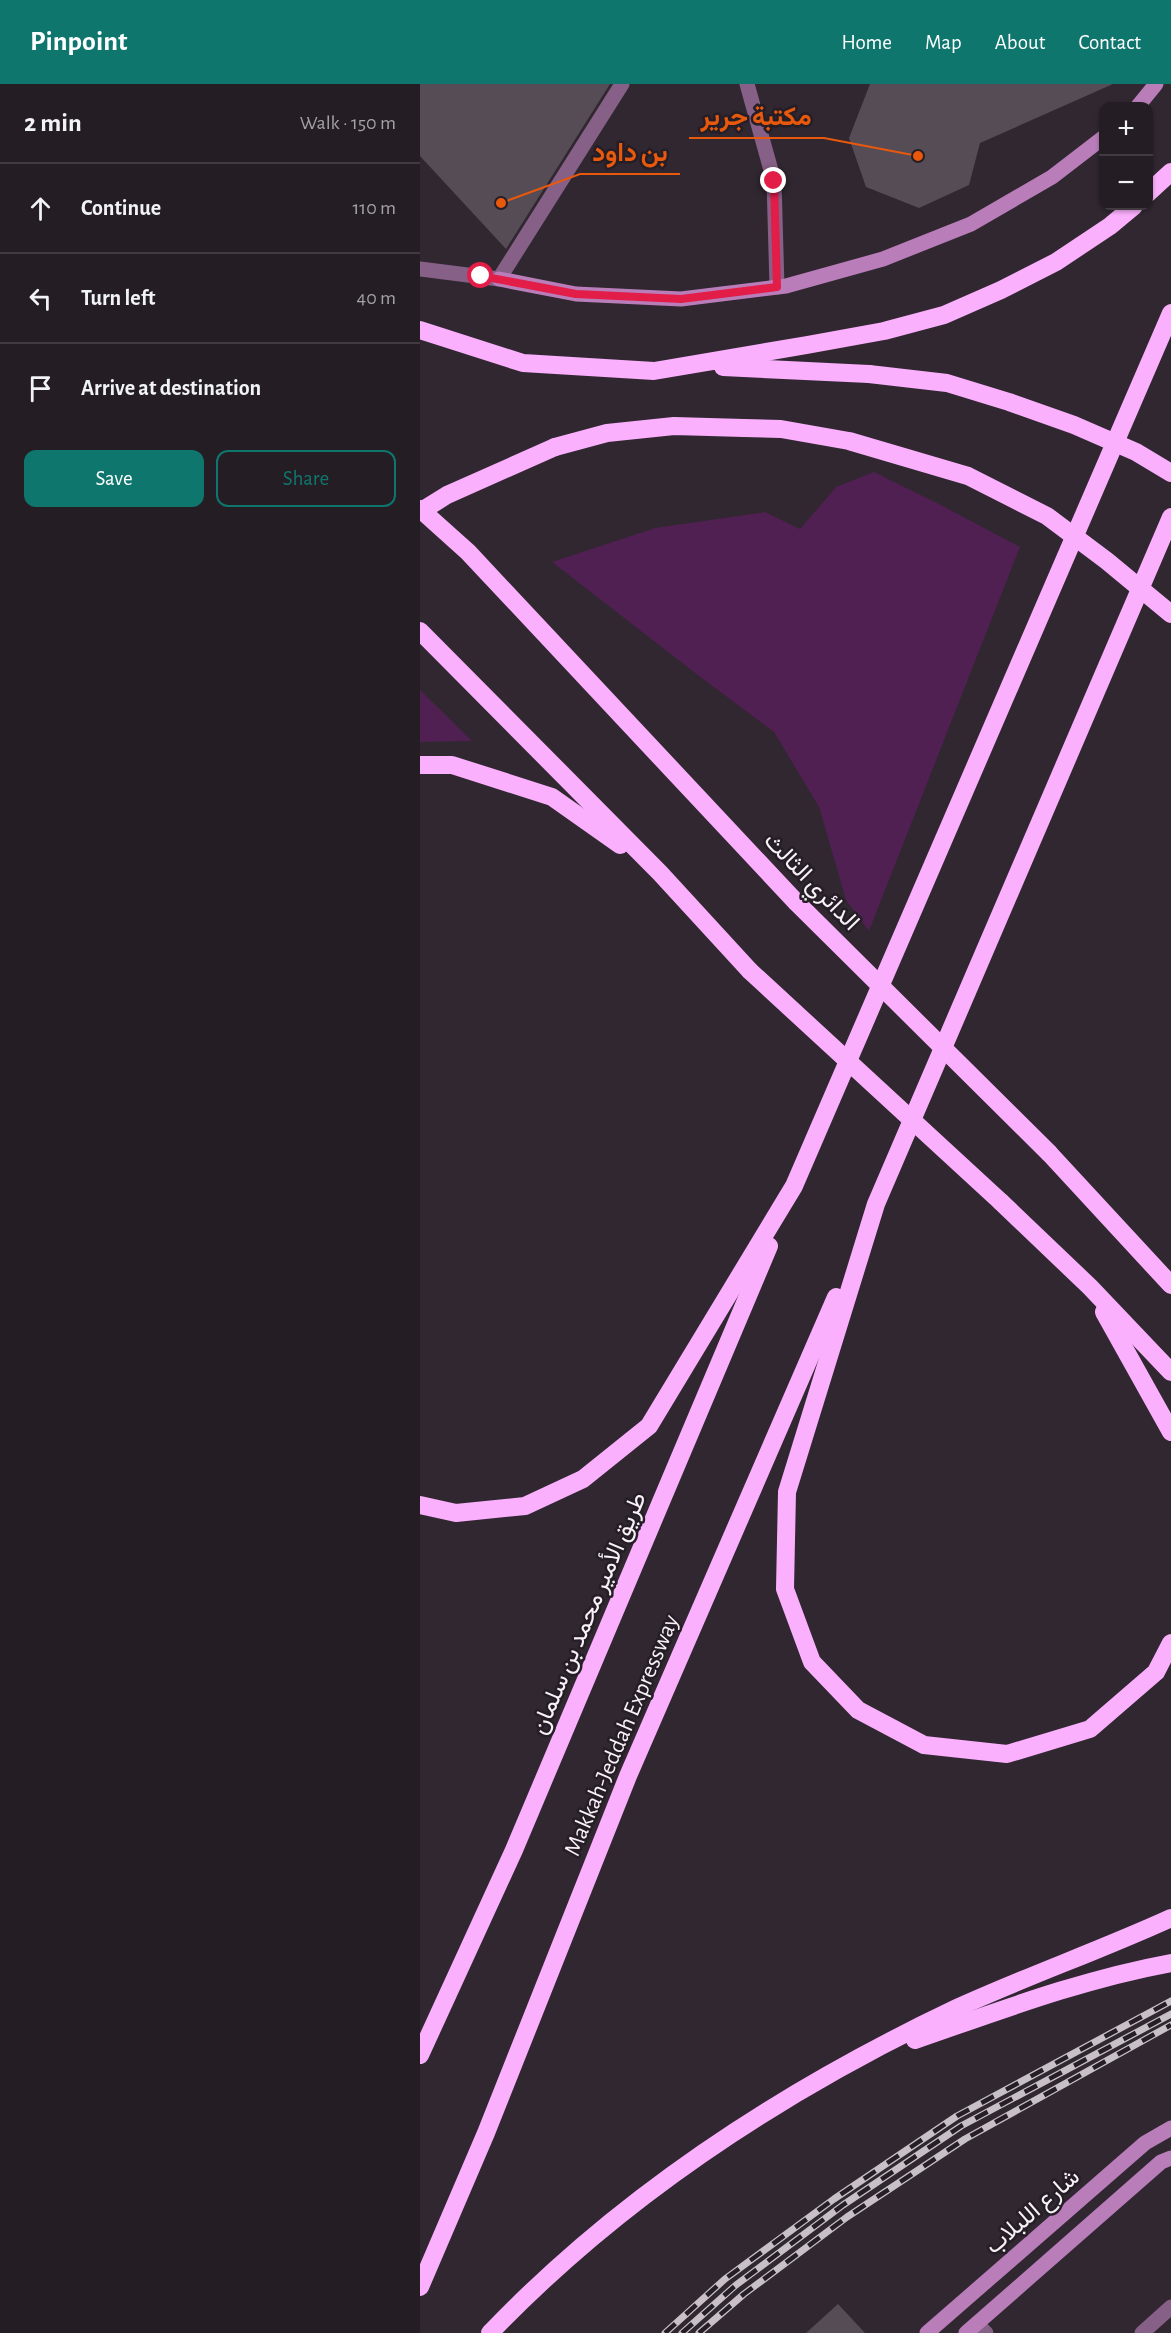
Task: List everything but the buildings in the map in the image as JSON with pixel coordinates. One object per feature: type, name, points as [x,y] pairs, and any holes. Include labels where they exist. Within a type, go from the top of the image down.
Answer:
[{"type":"highway","points":[[1153,189],[1171,172]]},
{"type":"highway","points":[[420,330],[523,363],[654,370],[691,365],[884,331],[944,315],[1056,262],[1110,226],[1129,210]]},
{"type":"highway","points":[[420,1505],[456,1513],[525,1506],[583,1479],[649,1426],[794,1186],[1171,313]]},
{"type":"highway","points":[[691,365],[869,374],[947,383],[1009,402],[1095,434],[1136,452],[1171,473]]},
{"type":"highway","points":[[420,511],[447,495],[555,447],[607,433],[674,426],[781,429],[849,441],[968,476],[1047,516],[1107,561],[1171,614]]},
{"type":"highway","name":"الدائري الثالث","points":[[420,511],[468,552],[796,902],[1049,1153],[1171,1285]]},
{"type":"highway","points":[[1171,517],[876,1204],[787,1492],[785,1589],[812,1662],[858,1710],[924,1745],[1007,1754],[1090,1729],[1156,1672],[1171,1643]]},
{"type":"highway","points":[[420,632],[660,873],[750,971],[1001,1202],[1090,1287],[1171,1372]]},
{"type":"highway","points":[[420,765],[452,765],[552,796],[660,873]]},
{"type":"highway","name":"طريق الأمير محمد بن سلمان","points":[[420,2055],[514,1850],[794,1186]]},
{"type":"highway","name":"Makkah-Jeddah Expressway","points":[[420,2287],[486,2133],[628,1776],[876,1204]]},
{"type":"highway","points":[[1090,1287],[1171,1432]]},
{"type":"highway","points":[[490,2333],[531,2290],[598,2232],[662,2182],[784,2099],[845,2064],[959,2008],[1171,1918]]},
{"type":"highway","points":[[845,2064],[1056,1992],[1142,1968],[1171,1963]]},
{"type":"street","points":[[499,279],[622,84]]},
{"type":"street","points":[[747,84],[774,181],[777,287]]},
{"type":"street","points":[[1141,102],[1156,84]]},
{"type":"street","points":[[420,269],[499,279],[576,294],[681,299],[777,287],[883,259],[971,224],[1052,177],[1099,141]]},
{"type":"street","name":"شارع اللبلاب","points":[[927,2333],[1145,2143],[1171,2128]]},
{"type":"street","name":"شارع اللبلاب","points":[[976,2330],[1161,2162],[1171,2158]]},
{"type":"street","points":[[1142,2333],[1171,2307]]},
{"type":"shaded area","points":[[874,472],[1020,547],[869,931],[846,900],[819,807],[774,732],[552,562],[655,528],[765,512],[800,529],[836,487]]},
{"type":"shaded area","points":[[420,690],[472,741],[420,742]]},
{"type":"railway","points":[[665,2333],[725,2279],[834,2199],[957,2116],[1171,2001]]},
{"type":"railway","points":[[682,2333],[736,2285],[843,2205],[961,2126],[1171,2014]]},
{"type":"railway","points":[[699,2333],[744,2294],[847,2217],[965,2139],[1171,2025]]},
{"type":"place","name":"مكتبة جرير","points":[[918,156]]},
{"type":"place","name":"بن داود","points":[[501,203]]},
{"type":"route","points":[[481,276],[576,294],[681,299],[777,287],[774,181]]}]
